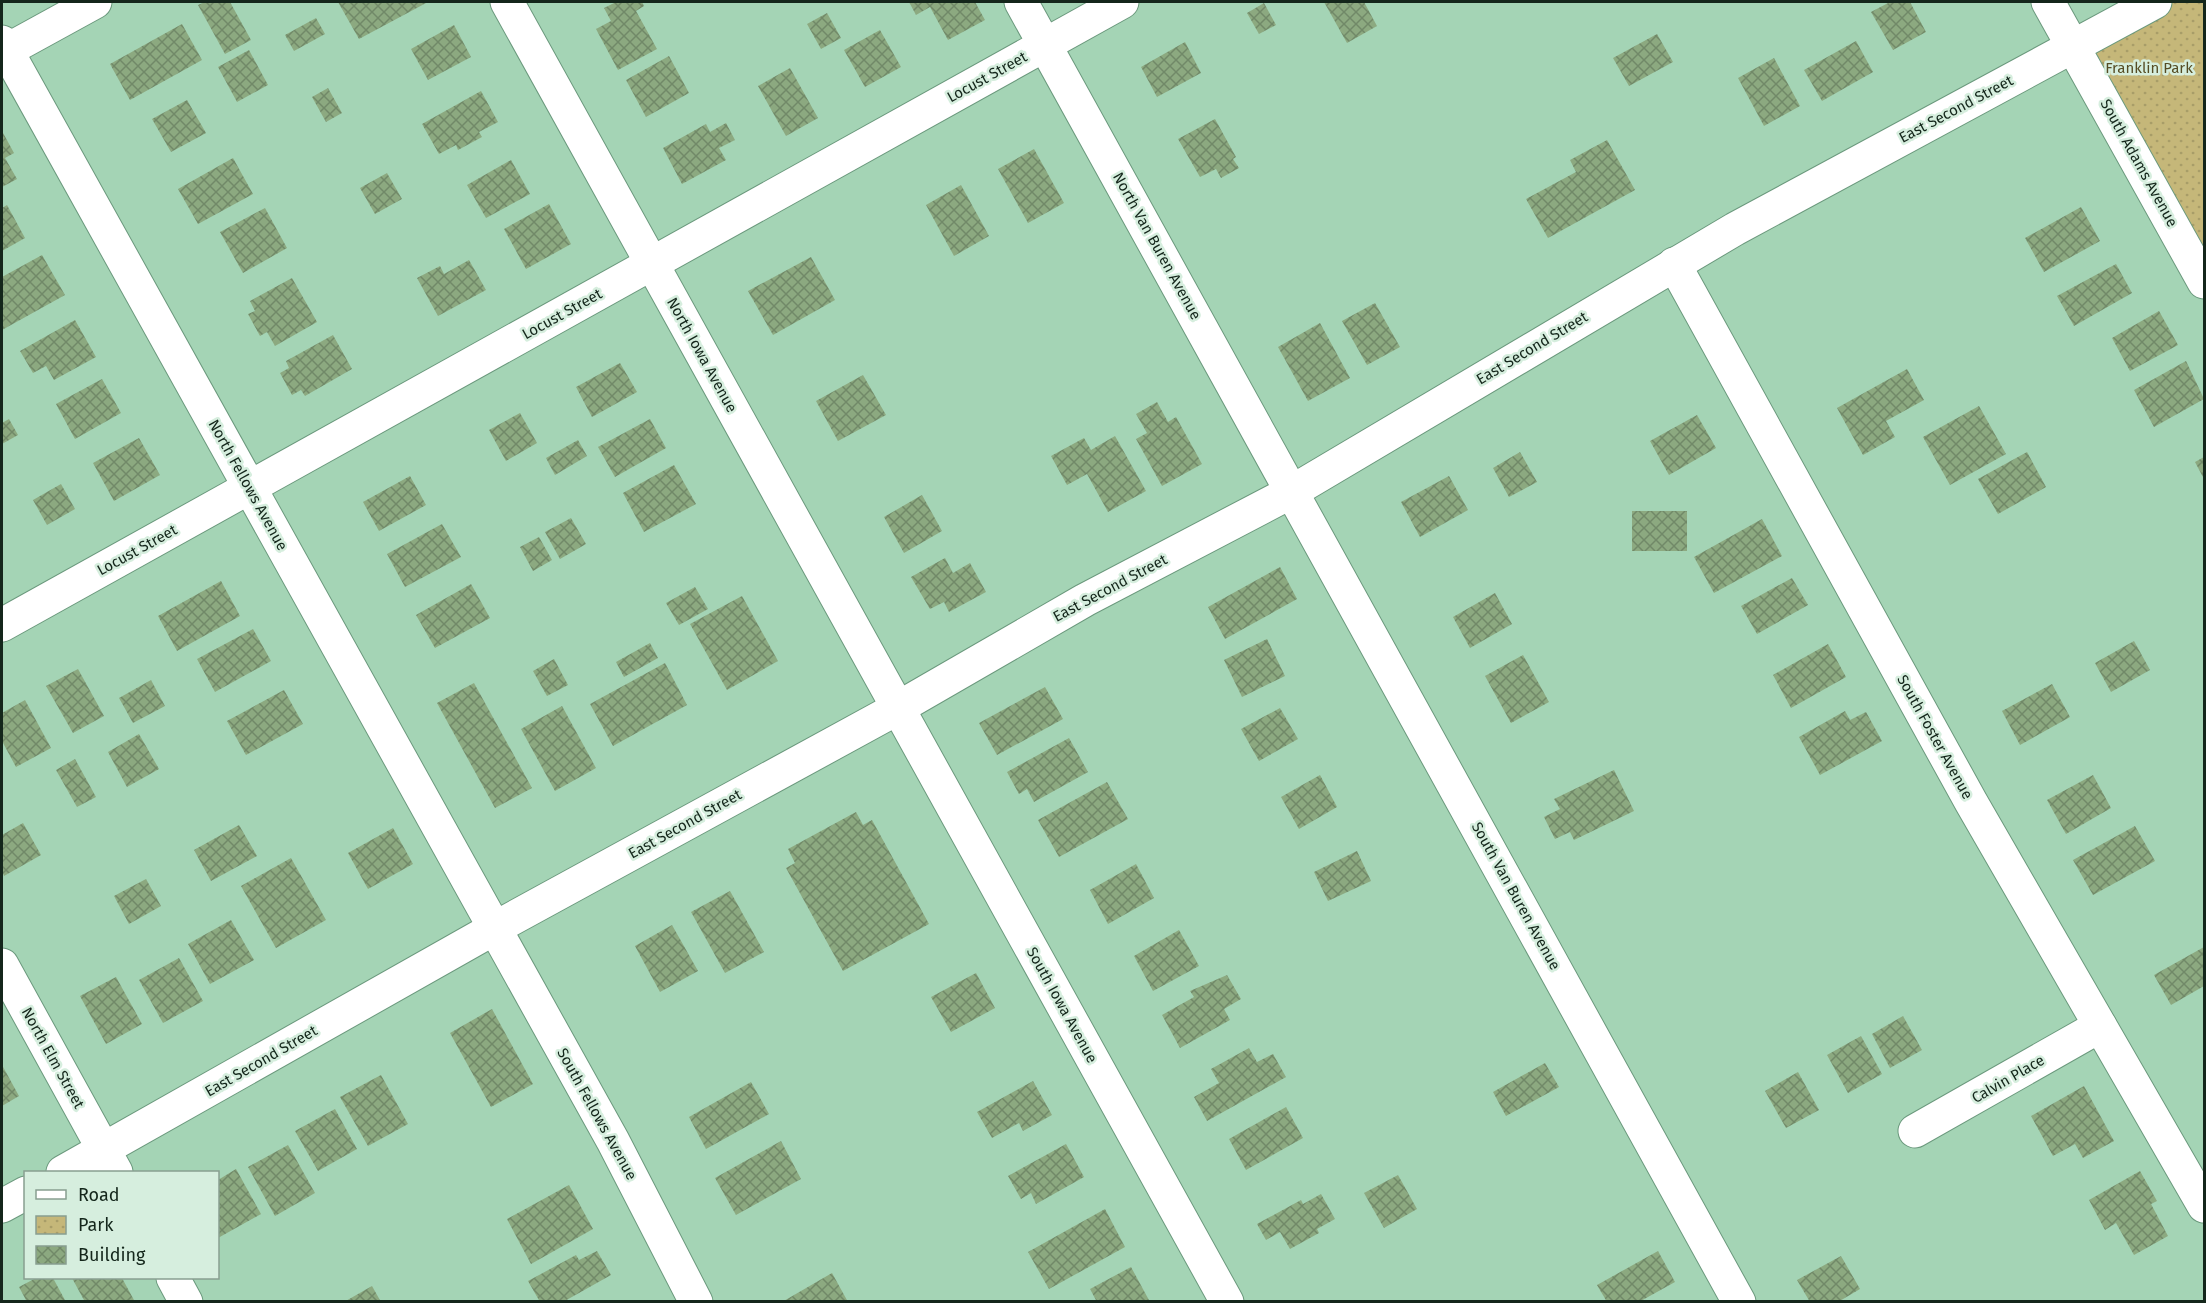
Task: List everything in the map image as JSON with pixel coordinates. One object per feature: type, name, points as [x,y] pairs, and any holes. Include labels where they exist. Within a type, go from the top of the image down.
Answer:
[{"type":"street","points":[[3,49],[95,2]]},
{"type":"street","name":"North Iowa Avenue","points":[[507,2],[898,708]]},
{"type":"street","name":"North Van Buren Avenue","points":[[1021,2],[1293,491]]},
{"type":"street","name":"Locust Street","points":[[2,625],[1122,2]]},
{"type":"street","name":"South Adams Avenue","points":[[2048,2],[2205,282]]},
{"type":"street","name":"East Second Street","points":[[71,1171],[110,1161],[495,928],[898,708],[1085,600],[1293,491],[1674,264],[2155,2]]},
{"type":"street","name":"North Fellows Avenue","points":[[3,49],[495,928]]},
{"type":"street","name":"South Foster Avenue","points":[[1674,264],[1971,802],[2205,1206]]},
{"type":"street","name":"South Van Buren Avenue","points":[[1293,491],[1739,1302]]},
{"type":"street","name":"South Iowa Avenue","points":[[898,708],[1227,1302]]},
{"type":"street","name":"South Fellows Avenue","points":[[495,928],[613,1141],[696,1302]]},
{"type":"street","name":"North Elm Street","points":[[2,965],[110,1161]]},
{"type":"street","name":"Calvin Place","points":[[1915,1131],[2100,1026]]},
{"type":"street","points":[[2,1206],[24,1194]]},
{"type":"street","points":[[174,1279],[186,1302]]},
{"type":"green space","name":"Franklin Park","points":[[2155,2],[2204,2],[2204,282],[2073,46]]},
{"type":"building","points":[[205,2],[230,2],[251,40],[225,54],[198,5]]},
{"type":"building","points":[[338,2],[428,2],[359,39]]},
{"type":"building","points":[[616,2],[642,2],[644,6],[636,11],[657,49],[618,70],[596,29],[611,21],[604,8]]},
{"type":"building","points":[[909,2],[975,2],[985,20],[948,40],[930,7],[916,15]]},
{"type":"building","points":[[1324,2],[1364,2],[1377,26],[1347,43]]},
{"type":"building","points":[[1890,2],[1910,2],[1926,32],[1893,50],[1871,12]]},
{"type":"building","points":[[1264,3],[1276,25],[1259,34],[1247,13]]},
{"type":"building","points":[[827,13],[841,38],[821,49],[807,24]]},
{"type":"building","points":[[316,18],[325,34],[294,51],[285,35]]},
{"type":"building","points":[[182,24],[202,60],[130,100],[110,64]]},
{"type":"building","points":[[454,25],[471,57],[428,80],[411,49]]},
{"type":"building","points":[[880,30],[901,67],[865,87],[844,50]]},
{"type":"building","points":[[1657,34],[1673,62],[1629,86],[1613,58]]},
{"type":"building","points":[[1856,41],[1873,72],[1822,101],[1804,70]]},
{"type":"building","points":[[1185,42],[1201,73],[1157,97],[1141,67]]},
{"type":"building","points":[[249,50],[268,85],[237,102],[218,67]]},
{"type":"building","points":[[669,56],[689,93],[646,117],[626,80]]},
{"type":"building","points":[[1774,58],[1800,106],[1764,126],[1738,78]]},
{"type":"building","points":[[790,68],[818,118],[786,136],[758,86]]},
{"type":"building","points":[[328,88],[342,113],[326,122],[312,97]]},
{"type":"building","points":[[481,91],[498,122],[479,132],[482,137],[458,150],[456,145],[439,154],[422,124]]},
{"type":"building","points":[[187,100],[206,133],[171,152],[152,119]]},
{"type":"building","points":[[1215,119],[1236,157],[1233,159],[1239,168],[1221,178],[1216,169],[1200,177],[1178,139]]},
{"type":"building","points":[[726,123],[735,140],[719,148],[726,160],[682,184],[663,148],[706,124],[710,132]]},
{"type":"building","points":[[2,131],[14,153],[5,158],[17,179],[2,187]]},
{"type":"building","points":[[1607,140],[1635,190],[1548,238],[1526,199],[1576,172],[1570,160]]},
{"type":"building","points":[[1034,149],[1064,203],[1028,223],[998,169]]},
{"type":"building","points":[[233,158],[253,194],[198,224],[178,189]]},
{"type":"building","points":[[511,160],[530,194],[486,218],[467,185]]},
{"type":"building","points":[[387,173],[402,199],[375,214],[360,188]]},
{"type":"building","points":[[961,185],[989,236],[954,256],[926,205]]},
{"type":"building","points":[[549,204],[571,244],[526,269],[504,229]]},
{"type":"building","points":[[7,205],[25,238],[2,251],[2,208]]},
{"type":"building","points":[[2081,207],[2100,241],[2044,272],[2025,238]]},
{"type":"building","points":[[265,208],[287,248],[243,273],[220,232]]},
{"type":"building","points":[[42,255],[65,295],[2,330],[2,277]]},
{"type":"building","points":[[811,257],[835,300],[773,335],[748,291]]},
{"type":"building","points":[[469,260],[486,290],[438,316],[417,278],[440,266],[444,274]]},
{"type":"building","points":[[2116,264],[2132,293],[2074,326],[2057,296]]},
{"type":"building","points":[[292,278],[317,322],[275,346],[267,332],[260,336],[248,314],[255,311],[250,301]]},
{"type":"building","points":[[1375,303],[1400,347],[1367,365],[1342,321]]},
{"type":"building","points":[[2159,311],[2178,345],[2130,371],[2112,338]]},
{"type":"building","points":[[75,320],[96,357],[54,380],[46,366],[33,373],[20,351]]},
{"type":"building","points":[[1320,323],[1350,378],[1308,401],[1278,347]]},
{"type":"building","points":[[333,335],[352,369],[305,396],[301,390],[292,395],[280,373],[289,368],[286,361]]},
{"type":"building","points":[[2186,361],[2204,399],[2154,427],[2134,390]]},
{"type":"building","points":[[620,363],[637,392],[592,417],[576,387]]},
{"type":"building","points":[[1907,369],[1924,400],[1886,421],[1895,437],[1863,455],[1837,408]]},
{"type":"building","points":[[863,375],[886,415],[838,441],[816,401]]},
{"type":"building","points":[[102,379],[121,413],[75,439],[56,404]]},
{"type":"building","points":[[1157,402],[1168,422],[1176,417],[1202,464],[1162,486],[1136,439],[1147,433],[1136,414]]},
{"type":"building","points":[[1979,406],[2006,454],[1950,485],[1923,437]]},
{"type":"building","points":[[520,413],[537,443],[506,461],[489,430]]},
{"type":"building","points":[[1697,415],[1716,448],[1669,475],[1650,441]]},
{"type":"building","points":[[9,419],[18,435],[2,444],[2,423]]},
{"type":"building","points":[[650,419],[666,448],[615,477],[598,447]]},
{"type":"building","points":[[1115,436],[1146,491],[1108,512],[1087,474],[1067,485],[1051,456],[1084,438],[1091,450]]},
{"type":"building","points":[[139,438],[160,475],[114,501],[93,463]]},
{"type":"building","points":[[578,440],[587,456],[555,475],[546,458]]},
{"type":"building","points":[[1520,452],[1537,482],[1509,497],[1493,468]]},
{"type":"building","points":[[2027,452],[2046,487],[1998,514],[1978,479]]},
{"type":"building","points":[[2204,457],[2204,479],[2195,462]]},
{"type":"building","points":[[674,465],[696,504],[644,532],[623,493]]},
{"type":"building","points":[[410,476],[426,505],[379,531],[363,502]]},
{"type":"building","points":[[1449,476],[1468,510],[1420,537],[1401,502]]},
{"type":"building","points":[[61,484],[75,509],[47,525],[33,500]]},
{"type":"building","points":[[922,495],[942,531],[904,553],[884,517]]},
{"type":"building","points":[[1632,511],[1687,511],[1687,551],[1632,551]]},
{"type":"building","points":[[571,518],[586,544],[560,559],[545,532]]},
{"type":"building","points":[[1762,519],[1782,556],[1714,593],[1694,557]]},
{"type":"building","points":[[442,524],[461,557],[405,587],[387,554]]},
{"type":"building","points":[[539,537],[552,560],[533,571],[520,547]]},
{"type":"building","points":[[945,558],[953,573],[970,563],[986,592],[949,612],[944,602],[930,609],[911,577]]},
{"type":"building","points":[[1280,567],[1297,599],[1225,639],[1208,607]]},
{"type":"building","points":[[1792,578],[1808,605],[1757,634],[1741,606]]},
{"type":"building","points":[[221,581],[240,616],[177,651],[158,616]]},
{"type":"building","points":[[471,584],[490,618],[435,648],[416,615]]},
{"type":"building","points":[[695,587],[708,609],[679,625],[666,603]]},
{"type":"building","points":[[1495,593],[1512,624],[1470,648],[1453,617]]},
{"type":"building","points":[[742,596],[778,661],[727,690],[690,624]]},
{"type":"building","points":[[253,629],[271,661],[215,692],[197,659]]},
{"type":"building","points":[[1267,639],[1285,676],[1242,697],[1224,660]]},
{"type":"building","points":[[2134,641],[2150,670],[2111,692],[2095,663]]},
{"type":"building","points":[[650,643],[658,658],[624,677],[616,662]]},
{"type":"building","points":[[1828,644],[1846,677],[1791,708],[1773,675]]},
{"type":"building","points":[[1523,655],[1549,702],[1511,723],[1485,676]]},
{"type":"building","points":[[554,659],[568,685],[547,696],[533,671]]},
{"type":"building","points":[[665,663],[687,705],[613,746],[590,704]]},
{"type":"building","points":[[78,669],[104,716],[73,733],[46,686]]},
{"type":"building","points":[[151,680],[165,706],[133,723],[119,698]]},
{"type":"building","points":[[474,683],[532,788],[495,808],[437,703]]},
{"type":"building","points":[[2052,684],[2070,717],[2020,745],[2002,711]]},
{"type":"building","points":[[1045,687],[1063,719],[997,755],[979,723]]},
{"type":"building","points":[[284,690],[303,724],[246,755],[227,721]]},
{"type":"building","points":[[25,700],[51,748],[16,767],[2,741],[2,713]]},
{"type":"building","points":[[562,706],[596,768],[555,791],[521,729]]},
{"type":"building","points":[[1280,708],[1298,739],[1259,761],[1241,729]]},
{"type":"building","points":[[1845,711],[1850,720],[1866,712],[1882,741],[1820,775],[1799,737]]},
{"type":"building","points":[[139,734],[159,769],[127,787],[108,752]]},
{"type":"building","points":[[1069,738],[1088,772],[1034,802],[1027,789],[1019,794],[1007,772]]},
{"type":"building","points":[[75,759],[96,797],[77,807],[56,770]]},
{"type":"building","points":[[1614,770],[1634,811],[1574,840],[1570,832],[1555,839],[1544,817],[1560,809],[1554,799]]},
{"type":"building","points":[[1320,775],[1337,807],[1299,829],[1281,797]]},
{"type":"building","points":[[2093,775],[2111,808],[2066,834],[2047,800]]},
{"type":"building","points":[[1107,782],[1128,819],[1059,857],[1038,820]]},
{"type":"building","points":[[856,812],[863,825],[872,820],[929,924],[843,971],[786,868],[795,863],[788,849]]},
{"type":"building","points":[[23,823],[41,855],[4,876],[2,835]]},
{"type":"building","points":[[239,825],[257,856],[211,881],[194,850]]},
{"type":"building","points":[[2135,826],[2155,861],[2093,895],[2073,860]]},
{"type":"building","points":[[393,828],[413,864],[368,889],[348,853]]},
{"type":"building","points":[[1357,851],[1371,881],[1328,901],[1314,872]]},
{"type":"building","points":[[291,858],[326,920],[276,948],[241,886]]},
{"type":"building","points":[[1136,864],[1154,898],[1108,924],[1090,890]]},
{"type":"building","points":[[146,879],[161,906],[129,924],[114,896]]},
{"type":"building","points":[[730,891],[764,952],[725,973],[691,912]]},
{"type":"building","points":[[231,920],[254,960],[210,984],[188,944]]},
{"type":"building","points":[[672,925],[698,971],[660,992],[635,946]]},
{"type":"building","points":[[1179,930],[1199,966],[1153,991],[1134,956]]},
{"type":"building","points":[[2204,947],[2204,986],[2171,1005],[2154,975]]},
{"type":"building","points":[[179,958],[203,1001],[163,1023],[139,980]]},
{"type":"building","points":[[976,973],[995,1008],[951,1032],[931,997]]},
{"type":"building","points":[[1227,975],[1241,999],[1224,1009],[1230,1020],[1180,1048],[1162,1015],[1194,997],[1190,991]]},
{"type":"building","points":[[116,977],[142,1024],[106,1044],[80,996]]},
{"type":"building","points":[[492,1009],[533,1084],[491,1107],[450,1033]]},
{"type":"building","points":[[1903,1016],[1922,1050],[1890,1068],[1872,1034]]},
{"type":"building","points":[[1861,1036],[1882,1074],[1848,1093],[1827,1055]]},
{"type":"building","points":[[1249,1048],[1257,1062],[1273,1054],[1286,1077],[1207,1121],[1194,1097],[1219,1083],[1211,1069]]},
{"type":"building","points":[[1545,1063],[1559,1087],[1506,1116],[1493,1092]]},
{"type":"building","points":[[2,1065],[19,1096],[2,1106]]},
{"type":"building","points":[[1798,1072],[1819,1110],[1786,1128],[1765,1091]]},
{"type":"building","points":[[381,1075],[408,1124],[368,1146],[340,1097]]},
{"type":"building","points":[[1033,1081],[1052,1115],[1023,1131],[1019,1123],[992,1138],[977,1112]]},
{"type":"building","points":[[751,1082],[769,1114],[706,1149],[689,1117]]},
{"type":"building","points":[[2084,1086],[2114,1141],[2083,1158],[2075,1144],[2053,1156],[2031,1116]]},
{"type":"building","points":[[1286,1107],[1303,1138],[1246,1170],[1229,1139]]},
{"type":"building","points":[[335,1109],[357,1149],[318,1171],[295,1131]]},
{"type":"building","points":[[781,1141],[801,1179],[736,1215],[715,1178]]},
{"type":"building","points":[[1066,1144],[1084,1177],[1036,1204],[1031,1193],[1021,1199],[1008,1176]]},
{"type":"building","points":[[288,1145],[315,1193],[275,1216],[248,1167]]},
{"type":"building","points":[[236,1169],[261,1214],[219,1237],[219,1179]]},
{"type":"building","points":[[2140,1171],[2157,1201],[2151,1204],[2168,1236],[2134,1255],[2116,1223],[2105,1230],[2089,1200]]},
{"type":"building","points":[[1398,1175],[1417,1209],[1384,1228],[1364,1193]]},
{"type":"building","points":[[569,1185],[593,1229],[531,1264],[507,1219]]},
{"type":"building","points":[[1321,1194],[1335,1219],[1317,1229],[1319,1233],[1290,1249],[1280,1232],[1266,1240],[1257,1224],[1301,1200],[1303,1204]]},
{"type":"building","points":[[1105,1209],[1125,1247],[1049,1289],[1028,1252]]},
{"type":"building","points":[[597,1251],[611,1275],[563,1302],[540,1302],[528,1281],[576,1255],[579,1260]]},
{"type":"building","points":[[1658,1251],[1675,1282],[1639,1302],[1607,1302],[1597,1285]]},
{"type":"building","points":[[1841,1256],[1860,1289],[1838,1302],[1810,1302],[1797,1280]]},
{"type":"building","points":[[1131,1267],[1150,1302],[1097,1302],[1090,1289]]},
{"type":"building","points":[[832,1273],[848,1302],[782,1302]]},
{"type":"building","points":[[34,1279],[54,1279],[66,1302],[27,1302],[19,1287]]},
{"type":"building","points":[[73,1279],[123,1279],[135,1302],[85,1302]]},
{"type":"building","points":[[372,1286],[381,1302],[344,1302]]}]
